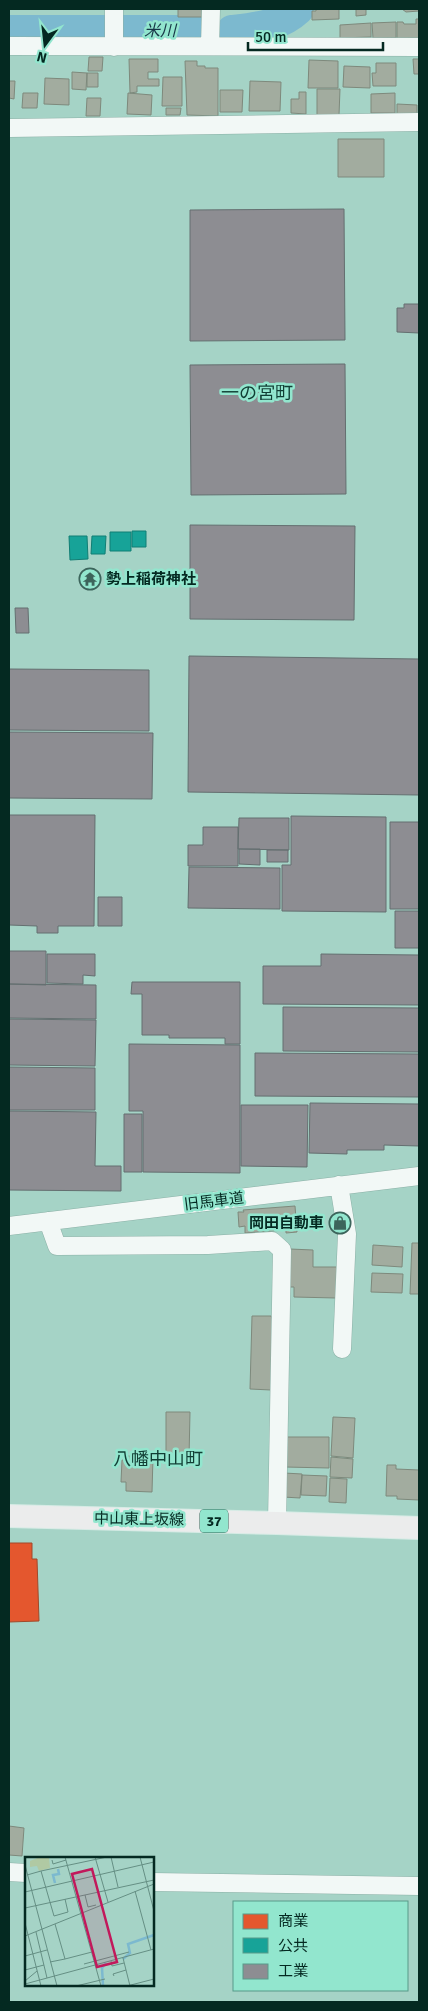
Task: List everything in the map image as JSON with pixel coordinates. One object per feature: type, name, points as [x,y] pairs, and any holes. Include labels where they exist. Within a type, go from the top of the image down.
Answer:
[{"type":"main road","name":"中山東上坂線","points":[[9,1516],[419,1528]]},
{"type":"street","points":[[114,9],[114,47]]},
{"type":"street","points":[[210,46],[211,9]]},
{"type":"street","points":[[9,46],[419,47]]},
{"type":"street","points":[[9,128],[419,122]]},
{"type":"street","name":"旧馬車道","points":[[9,1226],[419,1176]]},
{"type":"street","points":[[339,1185],[347,1234],[342,1349]]},
{"type":"street","points":[[48,1221],[56,1246],[208,1245],[272,1241],[282,1250],[277,1523]]},
{"type":"street","points":[[9,1872],[25,1873]]},
{"type":"street","points":[[154,1882],[419,1886]]},
{"type":"building: 商業","points":[[9,1543],[32,1543],[32,1559],[37,1559],[39,1621],[9,1622]]},
{"type":"building: 公共","points":[[132,531],[146,531],[146,547],[132,547]]},
{"type":"building: 公共","points":[[110,532],[131,532],[131,551],[110,551]]},
{"type":"building: 公共","points":[[69,536],[87,536],[88,559],[70,560]]},
{"type":"building: 公共","points":[[92,536],[106,536],[105,554],[91,554]]},
{"type":"building: 工業","points":[[344,209],[345,340],[190,341],[190,210]]},
{"type":"building: 工業","points":[[404,304],[419,304],[419,333],[397,332],[397,308],[404,308]]},
{"type":"building: 工業","points":[[345,364],[346,494],[191,495],[190,365]]},
{"type":"building: 工業","points":[[190,525],[355,526],[354,620],[190,619]]},
{"type":"building: 工業","points":[[15,608],[28,608],[29,633],[16,633]]},
{"type":"building: 工業","points":[[189,656],[419,659],[419,795],[188,792]]},
{"type":"building: 工業","points":[[9,669],[149,670],[149,731],[9,730]]},
{"type":"building: 工業","points":[[9,732],[153,733],[152,799],[9,798]]},
{"type":"building: 工業","points":[[9,815],[95,815],[94,926],[58,926],[58,933],[37,933],[37,926],[9,925]]},
{"type":"building: 工業","points":[[291,816],[386,817],[386,912],[282,911],[282,865],[291,865]]},
{"type":"building: 工業","points":[[239,818],[289,818],[289,850],[238,849]]},
{"type":"building: 工業","points":[[390,822],[419,822],[419,909],[390,909]]},
{"type":"building: 工業","points":[[203,827],[238,827],[238,866],[188,866],[188,845],[203,845]]},
{"type":"building: 工業","points":[[239,849],[260,849],[260,865],[239,864]]},
{"type":"building: 工業","points":[[267,850],[288,850],[288,862],[267,862]]},
{"type":"building: 工業","points":[[189,867],[280,868],[280,909],[188,908]]},
{"type":"building: 工業","points":[[98,897],[122,897],[122,926],[98,926]]},
{"type":"building: 工業","points":[[395,911],[419,911],[419,948],[395,948]]},
{"type":"building: 工業","points":[[9,951],[46,951],[46,985],[9,984]]},
{"type":"building: 工業","points":[[47,954],[95,954],[95,976],[83,975],[83,984],[47,983]]},
{"type":"building: 工業","points":[[321,954],[419,955],[419,1005],[263,1004],[263,966],[321,966]]},
{"type":"building: 工業","points":[[132,982],[240,982],[240,1044],[225,1044],[225,1038],[169,1038],[169,1035],[142,1035],[142,994],[131,994]]},
{"type":"building: 工業","points":[[9,984],[96,985],[96,1019],[9,1018]]},
{"type":"building: 工業","points":[[283,1007],[419,1008],[419,1052],[283,1051]]},
{"type":"building: 工業","points":[[9,1019],[96,1020],[95,1066],[9,1065]]},
{"type":"building: 工業","points":[[129,1044],[240,1045],[240,1173],[143,1172],[143,1111],[129,1111]]},
{"type":"building: 工業","points":[[255,1053],[419,1054],[419,1097],[255,1096]]},
{"type":"building: 工業","points":[[9,1067],[95,1068],[95,1110],[9,1110]]},
{"type":"building: 工業","points":[[310,1103],[419,1104],[419,1146],[384,1145],[384,1150],[347,1150],[347,1154],[309,1153]]},
{"type":"building: 工業","points":[[241,1105],[308,1105],[307,1167],[241,1166]]},
{"type":"building: 工業","points":[[9,1111],[96,1112],[95,1166],[121,1166],[121,1191],[9,1190]]},
{"type":"building: 工業","points":[[124,1114],[142,1114],[142,1172],[124,1172]]},
{"type":"building: その他","points":[[178,9],[203,9],[203,17],[178,17]]},
{"type":"building: その他","points":[[316,9],[339,9],[339,19],[312,20],[312,11],[316,11]]},
{"type":"building: その他","points":[[356,9],[366,9],[366,15],[356,16]]},
{"type":"building: その他","points":[[402,9],[419,9],[419,11],[406,12]]},
{"type":"building: その他","points":[[416,19],[419,19],[419,39],[397,40],[397,22],[416,24]]},
{"type":"building: その他","points":[[396,22],[396,38],[373,38],[372,23]]},
{"type":"building: その他","points":[[371,23],[371,37],[340,38],[340,25]]},
{"type":"building: その他","points":[[89,57],[103,57],[102,71],[88,71]]},
{"type":"building: その他","points":[[129,59],[158,59],[158,72],[148,72],[148,79],[159,79],[159,86],[137,86],[137,92],[130,93]]},
{"type":"building: その他","points":[[413,59],[419,59],[419,74],[414,74]]},
{"type":"building: その他","points":[[309,60],[338,61],[338,88],[308,88]]},
{"type":"building: その他","points":[[185,61],[197,61],[197,66],[205,66],[205,68],[218,68],[218,116],[187,115]]},
{"type":"building: その他","points":[[376,63],[396,63],[396,86],[373,86],[372,73],[376,73]]},
{"type":"building: その他","points":[[344,66],[370,67],[370,88],[343,87]]},
{"type":"building: その他","points":[[72,72],[87,73],[86,90],[72,89]]},
{"type":"building: その他","points":[[87,73],[98,73],[98,87],[87,87]]},
{"type":"building: その他","points":[[163,77],[182,77],[182,106],[162,106]]},
{"type":"building: その他","points":[[45,78],[69,79],[69,105],[44,104]]},
{"type":"building: その他","points":[[9,81],[15,81],[14,99],[9,98]]},
{"type":"building: その他","points":[[250,81],[281,82],[280,111],[249,111]]},
{"type":"building: その他","points":[[317,89],[340,89],[339,115],[317,115]]},
{"type":"building: その他","points":[[220,90],[243,90],[242,112],[220,112]]},
{"type":"building: その他","points":[[299,92],[306,92],[306,114],[291,113],[291,99],[299,99]]},
{"type":"building: その他","points":[[23,93],[38,93],[37,108],[22,108]]},
{"type":"building: その他","points":[[128,93],[152,95],[151,115],[127,114]]},
{"type":"building: その他","points":[[395,93],[395,113],[371,113],[371,94]]},
{"type":"building: その他","points":[[87,98],[101,98],[100,116],[86,116]]},
{"type":"building: その他","points":[[397,104],[417,105],[417,115],[397,115]]},
{"type":"building: その他","points":[[166,108],[181,108],[180,115],[166,115]]},
{"type":"building: その他","points":[[338,139],[384,139],[384,177],[338,177]]},
{"type":"building: その他","points":[[295,1206],[297,1232],[286,1233],[286,1230],[245,1233],[245,1226],[239,1227],[238,1212],[244,1212],[243,1210]]},
{"type":"building: その他","points":[[412,1243],[419,1243],[419,1294],[410,1294]]},
{"type":"building: その他","points":[[373,1245],[403,1247],[402,1267],[372,1265]]},
{"type":"building: その他","points":[[290,1249],[313,1250],[313,1267],[337,1267],[336,1298],[294,1297],[294,1287],[289,1287]]},
{"type":"building: その他","points":[[372,1273],[403,1274],[402,1293],[371,1292]]},
{"type":"building: その他","points":[[252,1316],[271,1316],[273,1321],[271,1390],[250,1389]]},
{"type":"building: その他","points":[[166,1412],[190,1412],[189,1458],[166,1457]]},
{"type":"building: その他","points":[[333,1417],[355,1418],[353,1458],[331,1456]]},
{"type":"building: その他","points":[[285,1437],[329,1437],[329,1468],[285,1467]]},
{"type":"building: その他","points":[[127,1456],[153,1457],[152,1492],[126,1491],[126,1482],[121,1482],[122,1460],[127,1460]]},
{"type":"building: その他","points":[[331,1457],[353,1459],[352,1478],[330,1477]]},
{"type":"building: その他","points":[[387,1465],[396,1465],[396,1469],[419,1470],[419,1500],[397,1499],[397,1496],[386,1496]]},
{"type":"building: その他","points":[[284,1473],[302,1474],[300,1498],[283,1497]]},
{"type":"building: その他","points":[[302,1475],[327,1476],[326,1496],[301,1495]]},
{"type":"building: その他","points":[[330,1478],[347,1479],[346,1503],[329,1502]]},
{"type":"building: その他","points":[[9,1826],[24,1828],[22,1856],[9,1855]]},
{"type":"waterway","name":"米川","points":[[232,31],[276,23],[298,9]]},
{"type":"waterway","name":"米川","points":[[9,31],[108,31]]},
{"type":"waterway","name":"米川","points":[[122,31],[197,31]]},
{"type":"place","name":"勢上稲荷神社","points":[[90,579]]},
{"type":"place","name":"岡田自動車","points":[[340,1223]]},
{"type":"district","name":"一の宮町","points":[[257,393]]},
{"type":"district","name":"八幡中山町","points":[[158,1459]]}]
